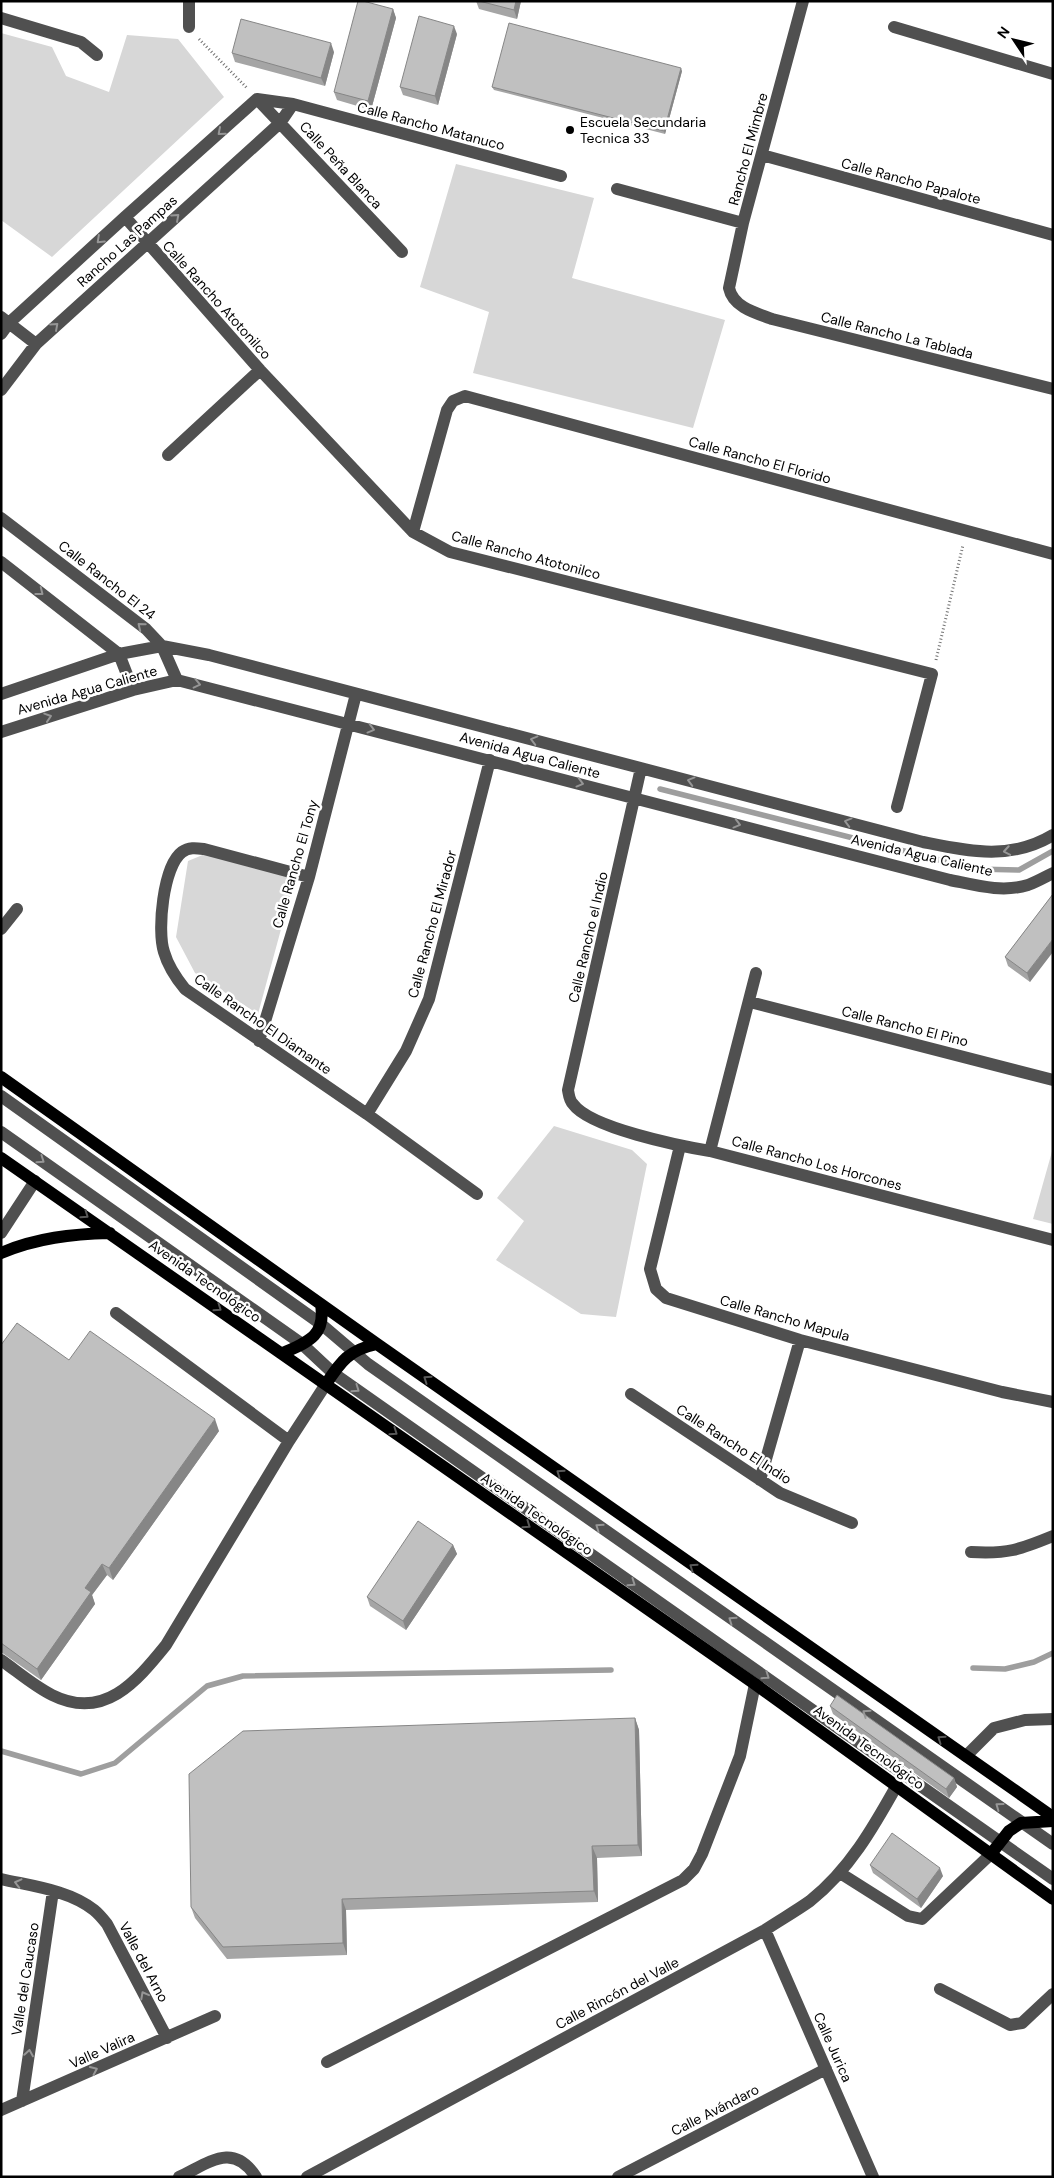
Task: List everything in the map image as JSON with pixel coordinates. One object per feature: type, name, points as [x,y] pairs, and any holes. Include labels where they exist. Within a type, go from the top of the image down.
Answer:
[{"type":"main road","points":[[1,1076],[376,1344],[786,1633],[1053,1817]]},
{"type":"main road","name":"Avenida Tecnológico","points":[[1,1158],[283,1353],[330,1379],[1053,1899]]},
{"type":"main road","points":[[1,1253],[42,1240],[62,1236],[110,1233]]},
{"type":"main road","points":[[283,1353],[314,1336],[321,1324],[321,1304]]},
{"type":"main road","points":[[330,1379],[347,1356],[361,1348],[376,1344]]},
{"type":"main road","points":[[991,1854],[1009,1831],[1021,1823],[1053,1822]]},
{"type":"street","points":[[189,1],[189,27]]},
{"type":"street","name":"Rancho El Mimbre","points":[[737,302],[731,297],[729,288],[744,223],[803,1]]},
{"type":"street","points":[[1,18],[81,42],[97,55]]},
{"type":"street","points":[[894,27],[1053,74]]},
{"type":"street","name":"Calle Rancho Matanuco","points":[[258,99],[293,104],[561,176]]},
{"type":"street","name":"Calle Peña Blanca","points":[[258,99],[402,252]]},
{"type":"street","name":"Rancho Las Pampas","points":[[1,334],[5,320],[258,99]]},
{"type":"street","points":[[280,123],[293,104]]},
{"type":"street","name":"Rancho Las Pampas","points":[[1,390],[36,344],[280,123]]},
{"type":"street","name":"Calle Rancho Papalote","points":[[762,155],[1053,235]]},
{"type":"street","points":[[617,189],[744,223]]},
{"type":"street","name":"Calle Rancho Atotonilco","points":[[125,217],[260,370],[413,532],[450,552],[932,674]]},
{"type":"street","name":"Calle Rancho La Tablada","points":[[737,302],[750,311],[772,319],[1053,389]]},
{"type":"street","points":[[5,320],[36,344]]},
{"type":"street","points":[[168,456],[260,370]]},
{"type":"street","name":"Calle Rancho El Florido","points":[[413,532],[447,410],[453,400],[459,397],[474,397],[966,532],[1053,554]]},
{"type":"street","name":"Calle Rancho El 24","points":[[1,518],[146,629],[162,646],[177,680]]},
{"type":"street","points":[[1,562],[119,654],[132,690]]},
{"type":"street","name":"Avenida Agua Caliente","points":[[1,694],[119,654],[162,646],[208,655],[923,842],[970,852],[1006,852],[1053,835]]},
{"type":"street","points":[[897,807],[932,674]]},
{"type":"street","name":"Avenida Agua Caliente","points":[[1,732],[132,690],[177,680],[950,880],[988,888],[1006,888],[1027,885],[1053,873]]},
{"type":"street","name":"Calle Rancho El Tony","points":[[259,1042],[309,876],[356,694]]},
{"type":"street","name":"Calle Rancho El Mirador","points":[[366,1114],[406,1051],[429,999],[490,760]]},
{"type":"street","name":"Calle Rancho el Indio","points":[[578,1109],[572,1103],[568,1090],[641,768]]},
{"type":"street","name":"Calle Rancho El Diamante","points":[[309,876],[204,849],[189,848],[176,858],[167,880],[162,919],[163,950],[172,973],[185,989],[259,1042],[366,1114],[477,1194]]},
{"type":"street","points":[[1,929],[17,909]]},
{"type":"street","points":[[710,1151],[756,973]]},
{"type":"street","name":"Calle Rancho El Pino","points":[[750,1002],[1053,1080]]},
{"type":"street","points":[[1,1096],[321,1324],[368,1364],[1053,1844]]},
{"type":"street","name":"Calle Rancho Los Horcones","points":[[578,1109],[600,1122],[680,1146],[710,1151],[1053,1240]]},
{"type":"street","points":[[1,1132],[302,1344],[330,1379],[1053,1879]]},
{"type":"street","name":"Calle Rancho Mapula","points":[[680,1146],[650,1270],[656,1289],[672,1301],[800,1340],[1002,1392],[1053,1402]]},
{"type":"street","points":[[1,1233],[35,1181]]},
{"type":"street","points":[[116,1313],[289,1441]]},
{"type":"street","points":[[760,1480],[800,1340]]},
{"type":"street","points":[[1,1660],[52,1695],[75,1702],[96,1702],[120,1694],[142,1675],[166,1645],[289,1441],[330,1379]]},
{"type":"street","name":"Calle Rancho El Indio","points":[[631,1394],[760,1480],[797,1501],[852,1523]]},
{"type":"street","points":[[971,1552],[1010,1552],[1023,1549],[1053,1536]]},
{"type":"street","points":[[327,2062],[683,1880],[694,1869],[702,1854],[740,1756],[755,1684]]},
{"type":"street","points":[[966,1756],[994,1728],[1025,1720],[1053,1719]]},
{"type":"street","name":"Calle Rincón del Valle","points":[[307,2177],[765,1930],[810,1901],[840,1873],[871,1831],[897,1785]]},
{"type":"street","points":[[840,1873],[908,1916],[922,1919],[991,1854]]},
{"type":"street","name":"Valle del Arno","points":[[1,1879],[53,1891],[81,1902],[94,1910],[107,1924],[167,2038]]},
{"type":"street","name":"Valle del Caucaso","points":[[22,2101],[53,1891]]},
{"type":"street","name":"Calle Jurica","points":[[765,1930],[873,2177]]},
{"type":"street","points":[[940,1989],[1010,2025],[1022,2024],[1053,1994]]},
{"type":"street","name":"Valle Valira","points":[[1,2110],[215,2016]]},
{"type":"street","name":"Calle Avándaro","points":[[618,2177],[826,2069]]},
{"type":"street","points":[[179,2177],[223,2157],[234,2156],[248,2164],[256,2177]]},
{"type":"path","points":[[189,27],[258,99]]},
{"type":"path","points":[[932,674],[966,532]]},
{"type":"shaded area","points":[[1,33],[52,47],[66,76],[109,92],[127,35],[178,39],[224,97],[52,257],[1,220]]},
{"type":"shaded area","points":[[456,164],[594,198],[572,278],[725,320],[693,428],[473,373],[489,312],[420,287]]},
{"type":"shaded area","points":[[205,854],[296,874],[258,1014],[195,973],[176,937],[188,861]]},
{"type":"shaded area","points":[[554,1126],[632,1150],[647,1164],[616,1317],[581,1314],[496,1260],[524,1221],[497,1198]]},
{"type":"shaded area","points":[[1053,1148],[1053,1224],[1033,1219]]},
{"type":"building","points":[[358,1],[393,9],[368,101],[334,92]]},
{"type":"building","points":[[479,1],[516,1],[514,10]]},
{"type":"building","points":[[419,16],[454,26],[435,96],[400,87]]},
{"type":"building","points":[[241,19],[331,43],[321,78],[232,53]]},
{"type":"building","points":[[509,23],[681,68],[664,131],[492,87]]},
{"type":"building","points":[[1053,894],[1053,939],[1027,973],[1005,957]]},
{"type":"building","points":[[17,1323],[69,1360],[90,1331],[215,1419],[109,1568],[102,1564],[85,1588],[91,1592],[37,1669],[1,1643],[1,1345]]},
{"type":"building","points":[[418,1521],[453,1545],[403,1621],[367,1597]]},
{"type":"building","points":[[837,1695],[954,1778],[946,1789],[830,1706]]},
{"type":"building","points":[[635,1718],[638,1845],[592,1846],[594,1891],[342,1899],[343,1943],[223,1947],[191,1907],[189,1774],[243,1731]]},
{"type":"building","points":[[892,1833],[940,1868],[917,1899],[870,1865]]},
{"type":"waterway","points":[[660,789],[975,869],[1019,870],[1053,851]]},
{"type":"waterway","points":[[973,1668],[1005,1669],[1034,1662],[1053,1653]]},
{"type":"waterway","points":[[1,1751],[81,1774],[115,1763],[207,1686],[243,1676],[611,1670]]},
{"type":"place","name":"Escuela Secundaria Tecnica 33","points":[[570,130]]}]
